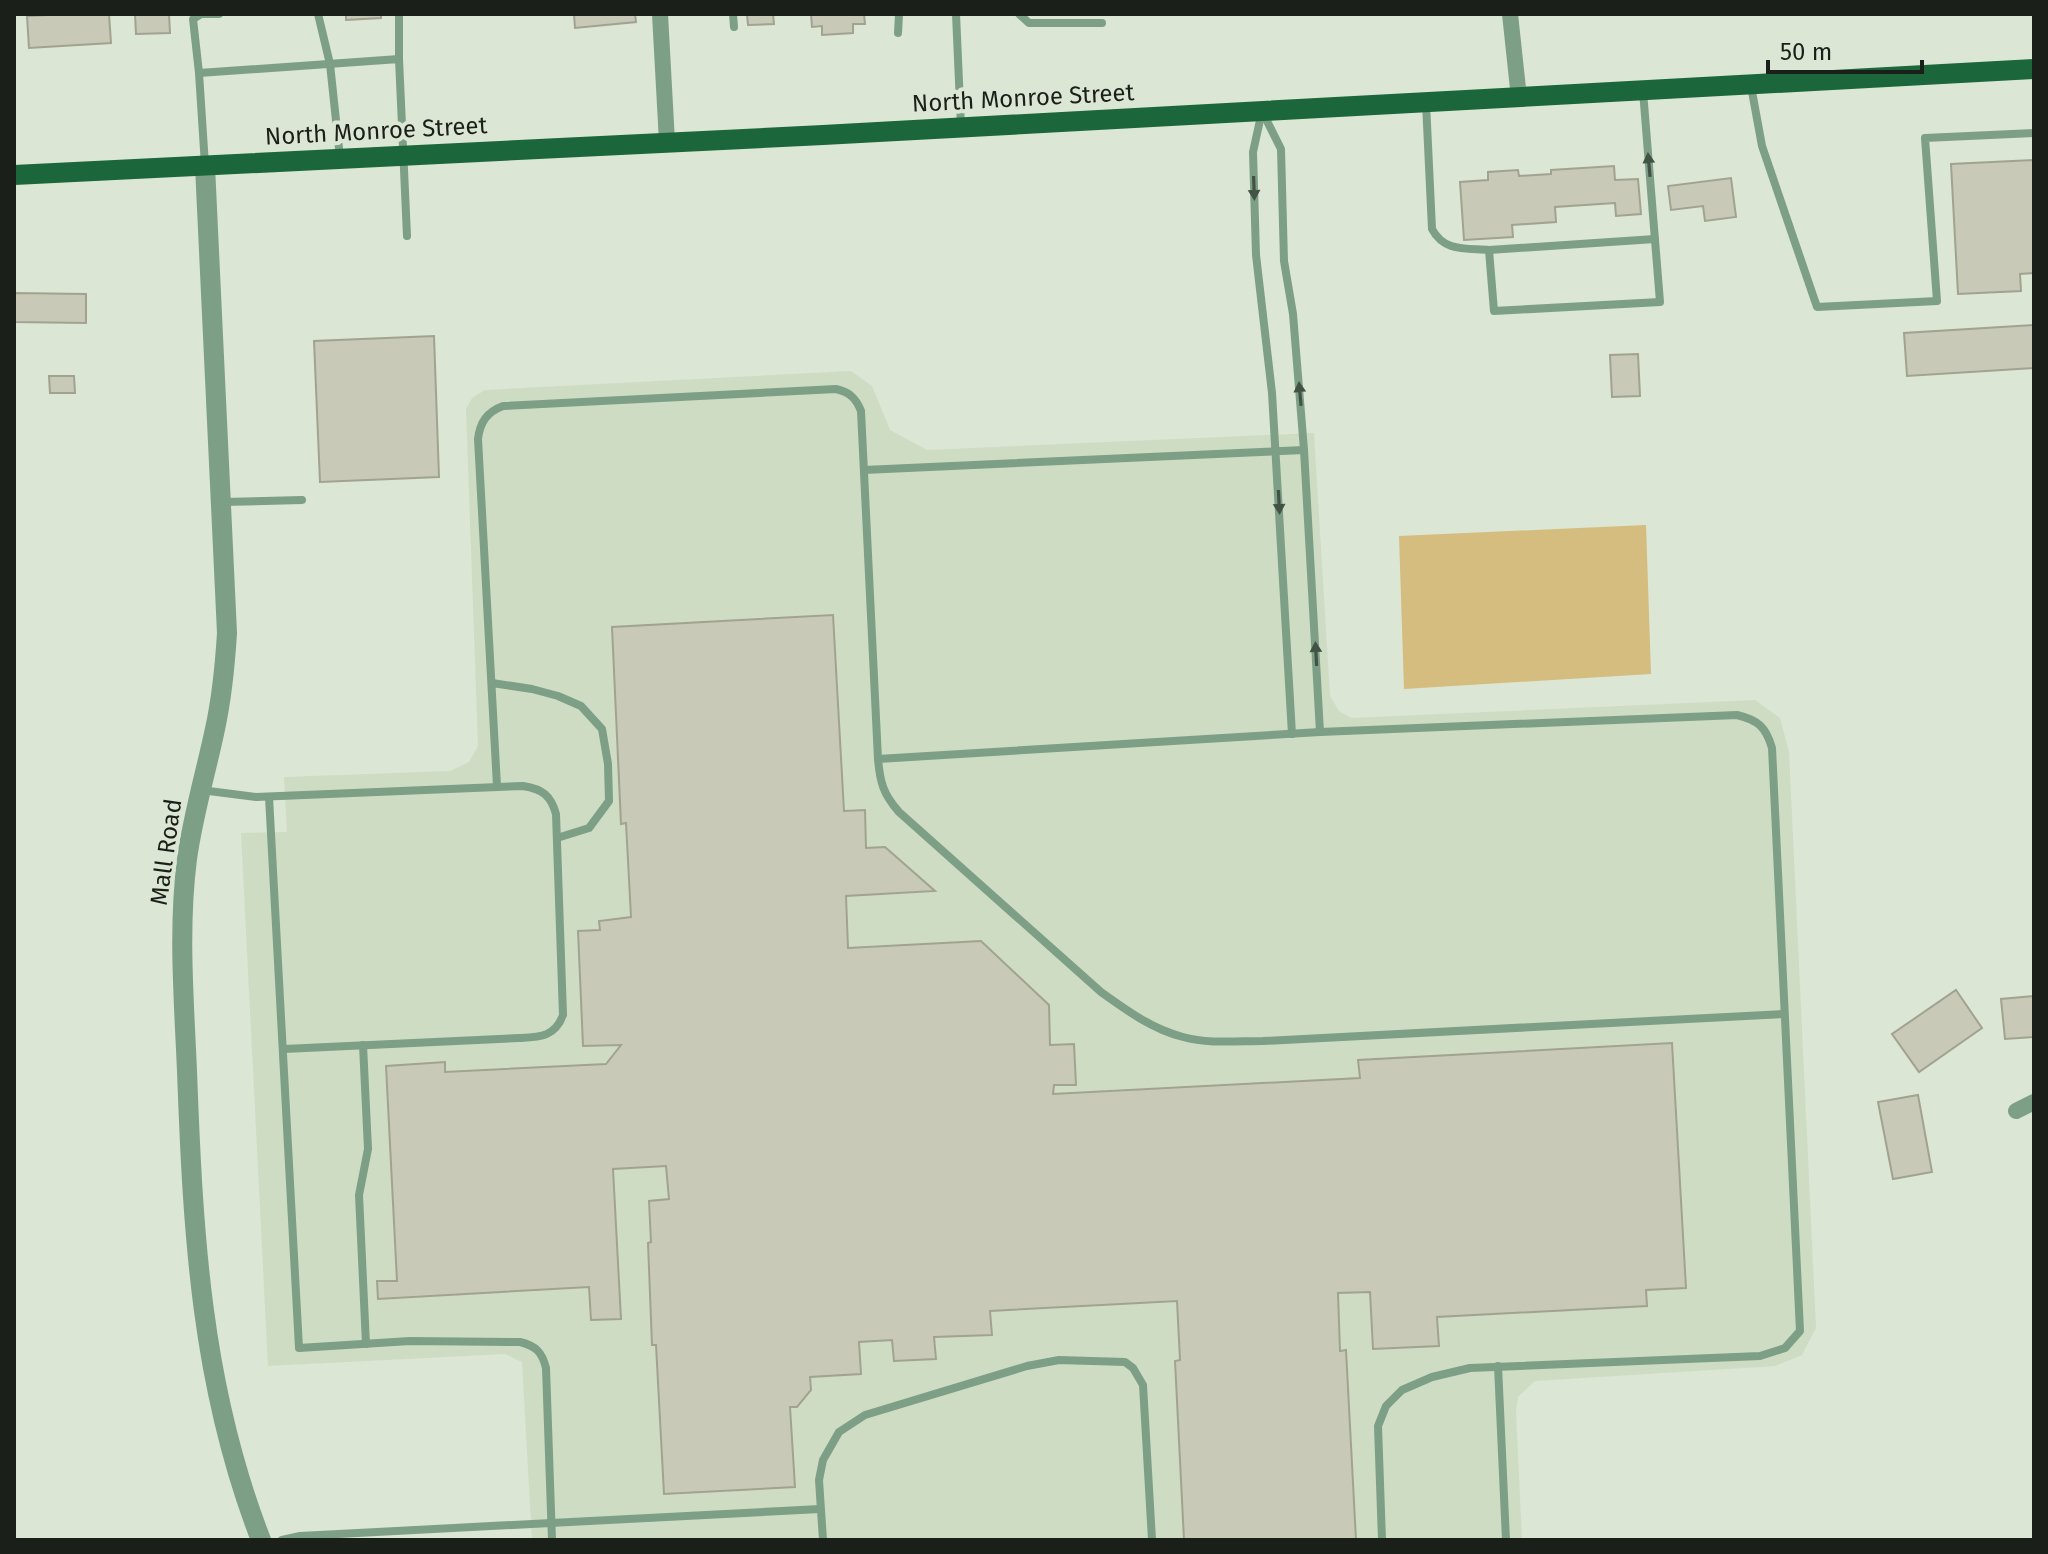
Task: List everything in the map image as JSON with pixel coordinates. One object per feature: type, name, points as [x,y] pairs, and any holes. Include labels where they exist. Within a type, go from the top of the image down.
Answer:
[{"type":"main road","name":"North Monroe Street","points":[[14,175],[961,128],[2034,69]]},
{"type":"street","points":[[660,14],[667,142]]},
{"type":"street","points":[[1510,14],[1519,98]]},
{"type":"street","name":"Mall Road","points":[[205,166],[227,633],[225,671],[215,729],[187,859],[183,936],[196,1241],[205,1334],[219,1406],[261,1540]]},
{"type":"street","points":[[2016,1111],[2034,1102]]},
{"type":"lane","points":[[205,166],[193,19],[201,14],[219,14]]},
{"type":"lane","points":[[318,14],[330,64],[340,159]]},
{"type":"lane","points":[[399,14],[407,236]]},
{"type":"lane","points":[[733,14],[734,27]]},
{"type":"lane","points":[[898,33],[899,14]]},
{"type":"lane","points":[[956,14],[961,128]]},
{"type":"lane","points":[[1019,14],[1029,23],[1102,23]]},
{"type":"lane","points":[[199,73],[399,59]]},
{"type":"lane","points":[[1751,85],[1762,146],[1817,307],[1937,301],[1925,138],[2034,133]]},
{"type":"lane","points":[[1489,250],[1494,311],[1660,302],[1643,91]]},
{"type":"lane","points":[[1426,103],[1432,229],[1437,238],[1450,247],[1489,250],[1655,239]]},
{"type":"lane","points":[[1262,111],[1281,149],[1284,261],[1293,314],[1304,450],[1320,732]]},
{"type":"lane","points":[[1262,111],[1253,152],[1255,226],[1276,451],[1292,734]]},
{"type":"lane","points":[[497,786],[478,439],[483,420],[495,409],[516,406],[836,389],[854,397],[861,411],[878,759],[884,794],[899,812],[1101,992],[1147,1022],[1184,1037],[1206,1041],[1263,1041],[1784,1014]]},
{"type":"lane","points":[[864,470],[1304,450]]},
{"type":"lane","points":[[222,502],[302,500]]},
{"type":"lane","points":[[492,683],[558,696],[581,706],[602,729],[608,764],[609,801],[589,828],[557,838]]},
{"type":"lane","points":[[878,759],[1320,732],[1737,715],[1751,718],[1768,734],[1772,748],[1800,1331],[1785,1348],[1760,1356],[1470,1368],[1432,1377],[1402,1390],[1386,1406],[1378,1426],[1382,1540]]},
{"type":"lane","points":[[201,790],[269,797],[523,786],[537,788],[553,802],[556,814],[563,1015],[553,1032],[519,1038],[284,1049]]},
{"type":"lane","points":[[269,797],[299,1348],[410,1341],[520,1342],[536,1347],[543,1355],[546,1368],[552,1540]]},
{"type":"lane","points":[[363,1045],[368,1149],[359,1195],[366,1344]]},
{"type":"lane","points":[[823,1540],[820,1472],[829,1446],[839,1432],[865,1415],[1044,1362],[1115,1360],[1133,1368],[1143,1385],[1152,1540]]},
{"type":"lane","points":[[1498,1366],[1506,1540]]},
{"type":"lane","points":[[282,1540],[300,1536],[820,1509]]},
{"type":"shaded area","points":[[851,371],[872,386],[890,430],[927,450],[1314,433],[1330,696],[1339,711],[1351,718],[1755,700],[1780,718],[1789,752],[1816,1328],[1802,1355],[1775,1366],[1535,1381],[1518,1397],[1516,1412],[1522,1540],[532,1540],[522,1362],[505,1354],[268,1366],[241,833],[287,832],[284,777],[450,771],[469,762],[478,746],[466,409],[472,398],[485,390]]},
{"type":"shaded area","points":[[1646,525],[1651,674],[1404,689],[1399,536]]},
{"type":"building","points":[[109,14],[111,43],[29,48],[27,16]]},
{"type":"building","points":[[135,14],[169,14],[170,33],[136,34]]},
{"type":"building","points":[[346,14],[381,14],[381,18],[346,20]]},
{"type":"building","points":[[574,14],[635,14],[636,22],[575,28]]},
{"type":"building","points":[[747,14],[773,14],[774,24],[748,25]]},
{"type":"building","points":[[811,14],[864,14],[865,24],[853,24],[853,33],[822,35],[822,26],[812,27]]},
{"type":"building","points":[[2034,160],[2034,273],[2020,274],[2021,291],[1958,294],[1951,164]]},
{"type":"building","points":[[1614,166],[1615,180],[1638,179],[1641,214],[1616,216],[1615,203],[1555,207],[1556,222],[1512,225],[1513,237],[1464,240],[1460,182],[1488,180],[1488,172],[1518,170],[1519,176],[1551,174],[1551,170]]},
{"type":"building","points":[[1731,178],[1736,217],[1705,221],[1703,206],[1671,210],[1668,186]]},
{"type":"building","points":[[14,293],[86,294],[86,323],[14,322]]},
{"type":"building","points":[[2034,325],[2034,368],[1907,376],[1904,333]]},
{"type":"building","points":[[434,336],[439,477],[320,482],[314,341]]},
{"type":"building","points":[[1638,354],[1640,396],[1612,397],[1610,355]]},
{"type":"building","points":[[49,376],[74,376],[75,393],[50,393]]},
{"type":"building","points":[[833,615],[844,811],[865,810],[866,848],[885,847],[935,891],[846,896],[848,948],[981,941],[1049,1005],[1050,1045],[1074,1044],[1076,1085],[1054,1085],[1053,1094],[1360,1078],[1358,1060],[1672,1043],[1686,1288],[1646,1290],[1647,1306],[1437,1317],[1439,1346],[1373,1349],[1370,1292],[1338,1293],[1340,1351],[1346,1350],[1356,1540],[1184,1540],[1175,1361],[1180,1360],[1177,1301],[990,1311],[992,1335],[934,1337],[936,1359],[894,1361],[892,1340],[859,1342],[861,1374],[810,1377],[811,1390],[797,1407],[790,1407],[795,1487],[664,1494],[656,1345],[652,1345],[648,1243],[651,1242],[649,1201],[669,1199],[666,1166],[613,1169],[621,1319],[591,1320],[589,1287],[378,1299],[377,1281],[397,1281],[386,1066],[445,1062],[445,1072],[606,1064],[621,1045],[583,1046],[578,931],[600,930],[599,921],[631,917],[626,823],[621,824],[612,627]]},
{"type":"building","points":[[1956,990],[1982,1028],[1919,1072],[1892,1034]]},
{"type":"building","points":[[2034,996],[2034,1037],[2005,1039],[2001,999]]},
{"type":"building","points":[[1918,1095],[1932,1172],[1893,1179],[1878,1102]]}]
